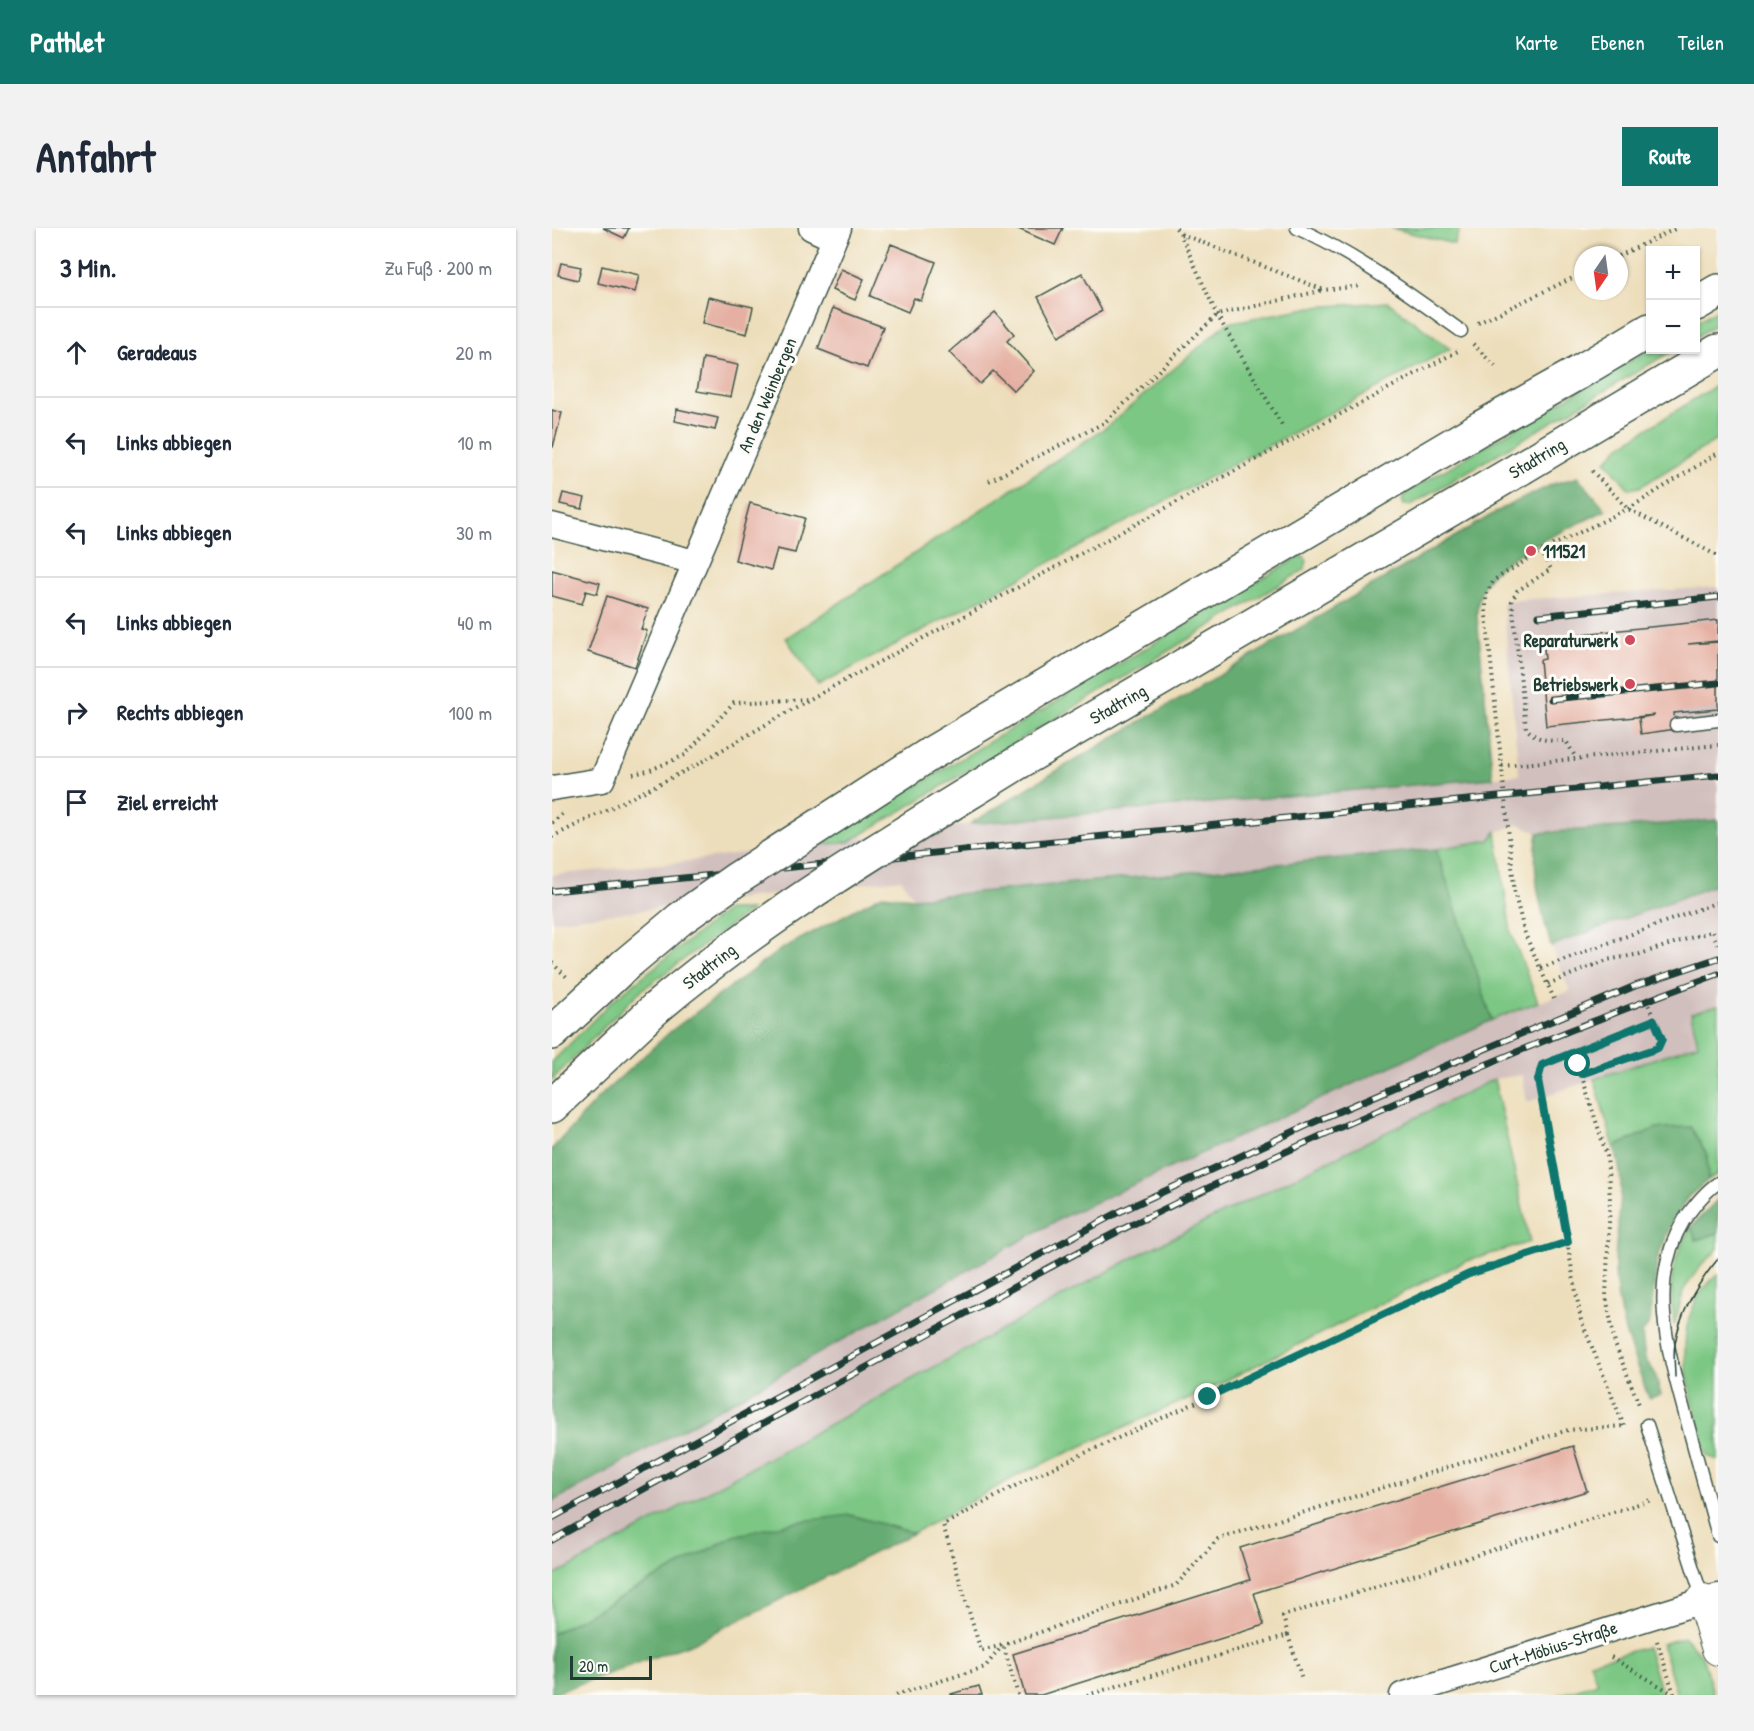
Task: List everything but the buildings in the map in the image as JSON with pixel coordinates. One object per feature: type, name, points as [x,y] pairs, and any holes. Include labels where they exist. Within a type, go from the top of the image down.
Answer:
[{"type":"main road","points":[[1700,301],[1718,291]]},
{"type":"main road","points":[[552,1033],[625,965],[680,919],[738,878],[930,754],[1646,332]]},
{"type":"main road","name":"Stadtring","points":[[552,1106],[656,1008],[701,970],[833,878],[1019,762],[1718,351]]},
{"type":"street","points":[[812,228],[836,233]]},
{"type":"street","name":"An den Weinbergen","points":[[602,780],[836,233]]},
{"type":"street","points":[[552,525],[695,562]]},
{"type":"street","points":[[552,788],[602,780]]},
{"type":"street","points":[[1710,1598],[1718,1649]]},
{"type":"street","name":"Curt-Möbius-Straße","points":[[1402,1695],[1710,1598]]},
{"type":"lane","points":[[1297,228],[1393,282],[1461,332]]},
{"type":"lane","points":[[1676,725],[1718,720]]},
{"type":"lane","points":[[1718,1183],[1701,1198],[1678,1231],[1670,1249],[1663,1284],[1666,1332],[1675,1377],[1718,1536]]},
{"type":"lane","points":[[1647,1425],[1669,1495],[1710,1598]]},
{"type":"path","points":[[1176,228],[1217,315],[1282,425]]},
{"type":"path","points":[[1628,252],[1677,228]]},
{"type":"path","points":[[1180,233],[1324,290]]},
{"type":"path","points":[[1496,367],[1461,332],[1574,277]]},
{"type":"path","points":[[989,480],[1104,423],[1217,315],[1324,290],[1393,282]]},
{"type":"path","points":[[552,837],[690,768],[810,699],[1461,349]]},
{"type":"path","points":[[1554,999],[1525,934],[1515,895],[1485,601],[1489,587],[1494,580],[1541,551],[1628,509],[1718,453]]},
{"type":"path","points":[[1592,471],[1628,509],[1718,556]]},
{"type":"path","points":[[1541,551],[1551,569],[1517,591],[1512,601],[1526,728],[1533,736],[1547,741],[1566,741],[1576,758]]},
{"type":"path","points":[[602,780],[648,771],[685,755],[734,703],[810,699]]},
{"type":"path","points":[[1502,766],[1718,745]]},
{"type":"path","points":[[1541,968],[1718,902]]},
{"type":"path","points":[[1548,984],[1606,960],[1640,954],[1712,931],[1718,946]]},
{"type":"path","points":[[552,963],[575,984]]},
{"type":"path","points":[[1581,1074],[1658,1048],[1662,1039],[1648,1004]]},
{"type":"path","points":[[1624,1426],[1581,1320],[1538,1080],[1542,1065],[1654,1020]]},
{"type":"path","points":[[1568,1242],[1469,1274],[1026,1480],[943,1525],[981,1651],[1176,1585],[1218,1539],[1568,1431],[1647,1425],[1615,1344],[1606,1296],[1610,1199],[1607,1156],[1578,1064]]},
{"type":"path","points":[[1302,1679],[1283,1617],[1669,1495]]},
{"type":"path","points":[[1087,1695],[1288,1635]]},
{"type":"path","points":[[1656,1641],[1674,1694]]},
{"type":"path","points":[[896,1695],[985,1667],[1003,1645]]},
{"type":"path","points":[[1003,1645],[1018,1695]]},
{"type":"path","points":[[1608,1655],[1674,1694]]},
{"type":"shaded area","points":[[1718,587],[1718,820],[1538,833],[1519,824],[1497,832],[1490,840],[1436,849],[914,898],[901,879],[552,921],[552,875],[681,862],[970,824],[1519,775],[1503,601]]},
{"type":"shaded area","points":[[1718,884],[1718,1005],[1691,1013],[1698,1044],[1527,1102],[1522,1075],[1494,1079],[1138,1255],[552,1577],[552,1502],[1065,1216],[1492,1020],[1570,991],[1551,946]]},
{"type":"green space","points":[[1391,228],[1460,228],[1454,244]]},
{"type":"green space","points":[[1388,302],[1450,349],[818,686],[786,638],[1108,426],[1227,323],[1312,307]]},
{"type":"green space","points":[[1718,309],[1718,323],[1700,334],[1700,320]]},
{"type":"green space","points":[[1646,351],[1646,354],[1667,354],[1411,505],[1404,505],[1402,500],[1407,492]]},
{"type":"green space","points":[[1718,384],[1718,439],[1640,487],[1629,489],[1606,461],[1620,446]]},
{"type":"green space","points":[[1578,477],[1606,510],[1515,556],[1492,574],[1482,588],[1477,616],[1493,778],[970,824],[1505,507],[1553,484]]},
{"type":"green space","points":[[1298,557],[1304,557],[1307,561],[1304,570],[849,842],[817,845]]},
{"type":"green space","points":[[1718,820],[1718,884],[1551,946],[1540,904],[1536,876],[1538,833]]},
{"type":"green space","points":[[1496,832],[1511,933],[1538,1002],[1492,1020],[1436,849],[1490,840]]},
{"type":"green space","points":[[1436,849],[1492,1020],[1065,1216],[552,1502],[552,1149],[598,1098],[671,1031],[780,950],[882,895],[914,898]]},
{"type":"green space","points":[[727,910],[751,910],[638,993],[552,1080],[552,1062],[613,1000]]},
{"type":"green space","points":[[1718,1005],[1718,1174],[1708,1180],[1707,1155],[1656,1129],[1614,1147],[1594,1079],[1698,1044],[1691,1013]]},
{"type":"green space","points":[[1494,1079],[1530,1242],[1464,1262],[1207,1390],[1022,1473],[914,1533],[850,1515],[734,1536],[552,1634],[552,1577],[1138,1255]]},
{"type":"green space","points":[[1691,1127],[1707,1155],[1708,1180],[1687,1198],[1670,1226],[1657,1260],[1650,1322],[1642,1334],[1645,1359],[1655,1373],[1661,1395],[1649,1398],[1626,1333],[1618,1300],[1615,1265],[1621,1192],[1614,1147],[1656,1128]]},
{"type":"green space","points":[[1718,1199],[1718,1233],[1696,1240],[1691,1227]]},
{"type":"green space","points":[[1691,1227],[1696,1240],[1718,1233],[1718,1249],[1701,1266],[1684,1289],[1674,1326],[1672,1275],[1678,1252]]},
{"type":"green space","points":[[1718,1274],[1718,1460],[1707,1456],[1694,1409],[1686,1360],[1686,1337],[1690,1315],[1701,1293]]},
{"type":"green space","points":[[850,1515],[914,1533],[693,1643],[552,1694],[552,1634],[734,1536],[795,1522]]},
{"type":"green space","points":[[1684,1637],[1702,1656],[1714,1695],[1677,1695],[1662,1644]]},
{"type":"green space","points":[[1647,1647],[1662,1695],[1559,1695],[1597,1683],[1590,1662]]},
{"type":"tram line","points":[[1675,1377],[1674,1348],[1681,1321],[1697,1288],[1718,1259]]},
{"type":"railway","points":[[1539,616],[1718,597]]},
{"type":"railway","points":[[1551,699],[1718,683]]},
{"type":"railway","points":[[552,891],[1718,775]]},
{"type":"railway","points":[[552,1518],[1117,1213],[1321,1119],[1492,1046],[1635,986],[1718,958]]},
{"type":"railway","points":[[552,1540],[1051,1266],[1125,1228],[1344,1125],[1418,1093],[1642,1002],[1718,974]]},
{"type":"place","name":"111521","points":[[1531,551]]},
{"type":"place","name":"Reparaturwerk","points":[[1630,640]]},
{"type":"place","name":"Betriebswerk","points":[[1630,684]]},
{"type":"route","points":[[1208,1397],[1469,1274],[1568,1242],[1538,1080],[1542,1065],[1654,1020],[1662,1039],[1658,1048],[1581,1074],[1578,1064]]}]
